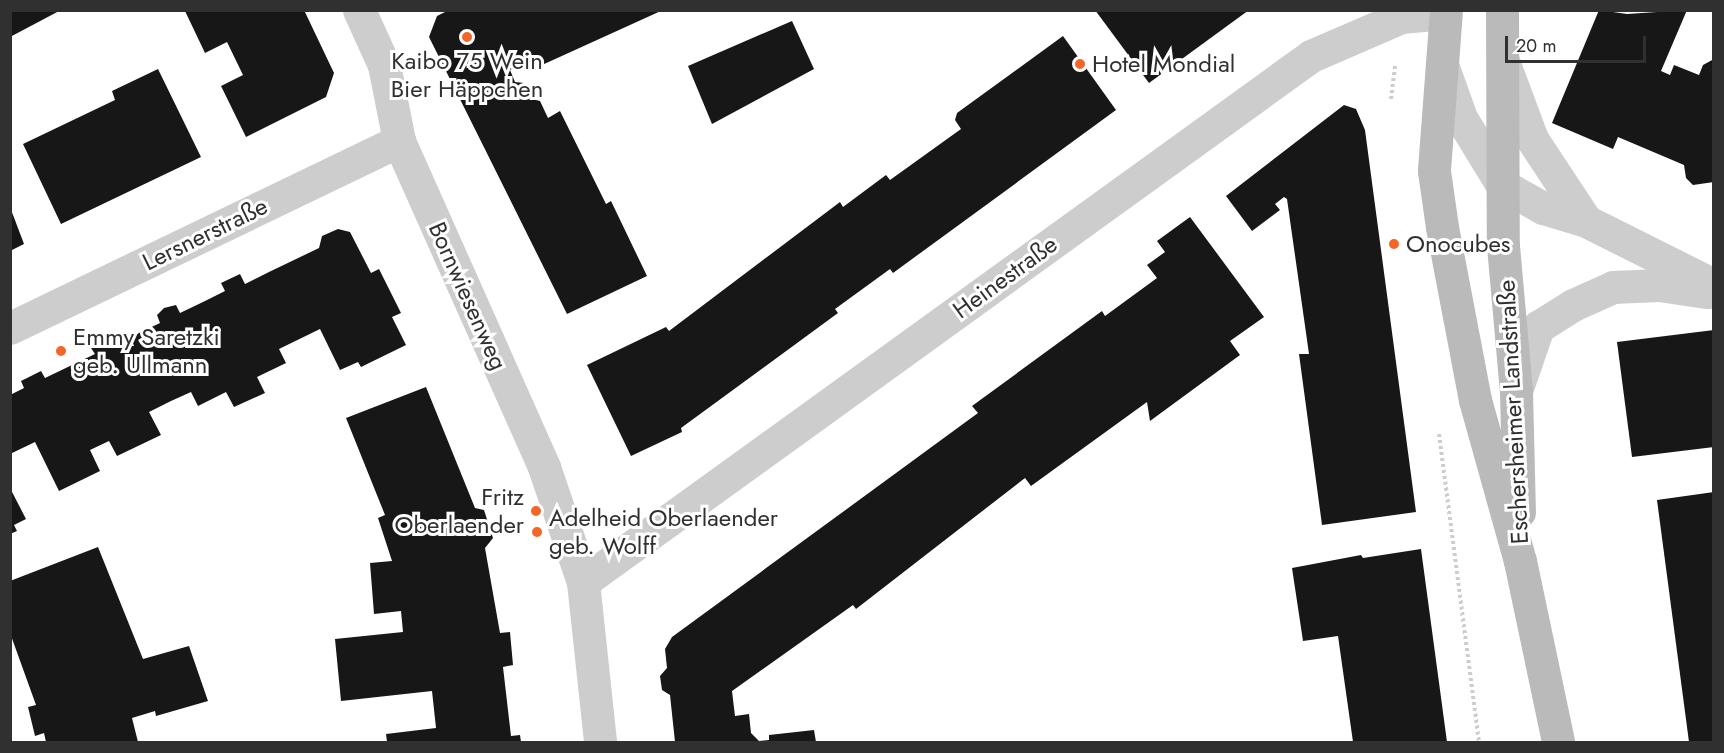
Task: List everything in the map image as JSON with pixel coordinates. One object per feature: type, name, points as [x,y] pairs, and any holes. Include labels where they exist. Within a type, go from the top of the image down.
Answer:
[{"type":"main road","name":"Eschersheimer Landstraße","points":[[1502,10],[1500,52],[1502,185],[1516,391],[1520,561]]},
{"type":"main road","name":"Eschersheimer Landstraße","points":[[1446,12],[1444,70],[1434,171],[1441,218],[1476,400],[1520,561],[1558,742]]},
{"type":"street","name":"Bornwiesenweg","points":[[359,10],[384,65],[399,141],[544,468],[583,582],[600,742]]},
{"type":"street","name":"Heinestraße","points":[[583,582],[1311,57],[1401,17],[1446,12]]},
{"type":"street","points":[[1500,52],[1532,139],[1586,220]]},
{"type":"street","points":[[1444,70],[1461,118],[1502,185],[1543,208],[1586,220],[1713,285]]},
{"type":"street","name":"Lersnerstraße","points":[[10,328],[399,141]]},
{"type":"street","points":[[1516,391],[1538,327],[1573,305],[1613,287],[1659,285],[1713,293]]},
{"type":"path","points":[[1438,430],[1479,742]]},
{"type":"building","points":[[10,10],[61,10],[10,37]]},
{"type":"building","points":[[304,10],[334,73],[326,97],[246,137],[221,86],[243,75],[227,42],[205,53],[185,11]]},
{"type":"building","points":[[449,10],[663,10],[531,70],[526,60],[510,70],[515,82],[524,83],[532,99],[540,101],[548,118],[560,111],[606,204],[611,201],[647,276],[567,314],[429,37],[437,16]]},
{"type":"building","points":[[1095,10],[1249,10],[1149,83]]},
{"type":"building","points":[[1599,10],[1627,14],[1687,10],[1661,71],[1670,75],[1674,65],[1699,75],[1703,65],[1714,59],[1714,182],[1693,185],[1686,178],[1684,165],[1618,137],[1613,149],[1552,123]]},
{"type":"building","points":[[792,21],[814,69],[712,124],[688,66]]},
{"type":"building","points":[[1063,36],[1116,110],[893,273],[890,269],[835,309],[838,313],[681,428],[682,432],[631,456],[587,365],[666,327],[669,331],[840,202],[843,207],[886,175],[890,180],[961,129],[955,120],[957,113]]},
{"type":"building","points":[[158,69],[201,157],[61,224],[23,144],[115,100],[112,91]]},
{"type":"building","points":[[1344,105],[1356,109],[1365,130],[1416,512],[1322,525],[1299,354],[1309,354],[1287,199],[1284,197],[1275,204],[1280,210],[1252,231],[1226,196]]},
{"type":"building","points":[[10,207],[24,244],[10,251]]},
{"type":"building","points":[[1190,217],[1264,317],[1230,341],[1240,355],[1150,421],[1147,402],[1031,486],[1025,478],[856,609],[853,605],[732,691],[735,716],[749,714],[751,733],[759,741],[769,740],[769,735],[814,730],[816,742],[675,742],[670,695],[662,690],[660,676],[667,668],[665,649],[672,637],[978,413],[972,406],[1102,311],[1105,316],[1157,278],[1147,265],[1165,252],[1157,241]]},
{"type":"building","points":[[338,229],[350,232],[371,273],[379,269],[401,313],[392,317],[406,345],[361,367],[358,362],[340,370],[320,329],[279,349],[286,363],[257,377],[265,393],[234,407],[226,392],[198,406],[191,392],[171,401],[149,412],[161,435],[117,456],[109,441],[90,450],[100,471],[59,491],[35,442],[10,454],[10,395],[24,388],[21,381],[41,371],[45,378],[95,354],[91,348],[102,339],[113,337],[116,344],[160,323],[157,315],[164,308],[176,305],[180,313],[203,302],[225,291],[221,283],[240,274],[245,284],[319,248],[322,236]]},
{"type":"building","points":[[1714,330],[1714,447],[1632,457],[1617,342]]},
{"type":"building","points":[[426,387],[475,508],[484,510],[493,538],[485,548],[500,633],[510,632],[513,665],[503,667],[511,736],[520,735],[521,742],[387,742],[386,734],[436,728],[432,691],[341,701],[335,639],[403,632],[401,611],[374,614],[370,563],[392,561],[378,518],[385,515],[346,418]]},
{"type":"building","points":[[10,488],[26,519],[14,525],[17,531],[10,534]]},
{"type":"building","points":[[1714,492],[1714,742],[1689,742],[1657,500]]},
{"type":"building","points":[[98,547],[143,659],[189,646],[208,701],[156,716],[155,711],[132,718],[138,742],[46,742],[44,733],[35,736],[28,707],[36,705],[10,633],[10,581]]},
{"type":"building","points":[[1421,549],[1447,742],[1353,742],[1338,636],[1303,641],[1292,568],[1361,555],[1363,558]]},
{"type":"place","name":"Kaibo 75 Wein Bier Häppchen","points":[[467,37]]},
{"type":"place","name":"Hotel Mondial","points":[[1080,64]]},
{"type":"place","name":"Onocubes","points":[[1394,244]]},
{"type":"place","name":"Emmy Saretzki geb. Ullmann","points":[[61,351]]},
{"type":"place","name":"Fritz Oberlaender","points":[[536,511]]},
{"type":"place","name":"Adelheid Oberlaender geb. Wolff","points":[[537,532]]}]
